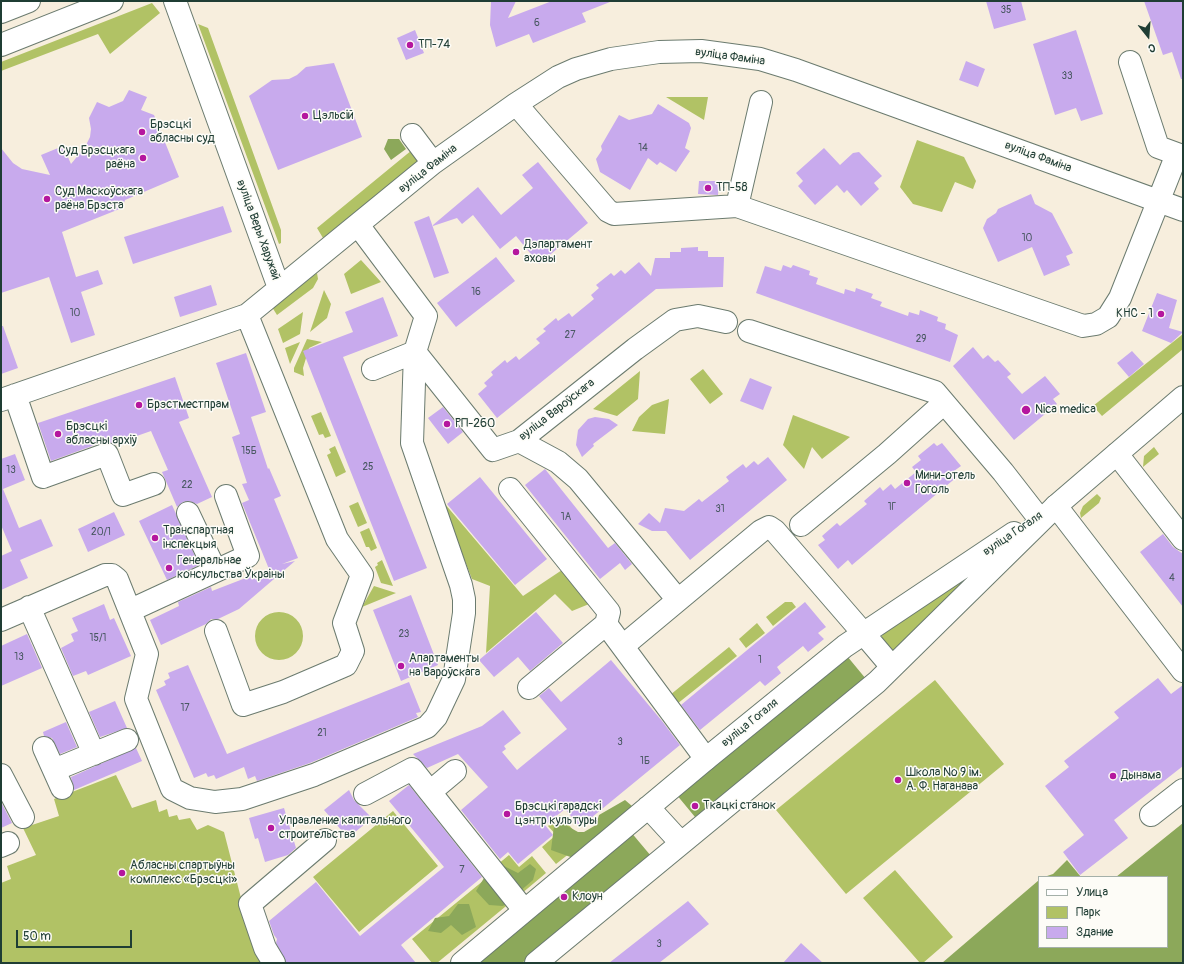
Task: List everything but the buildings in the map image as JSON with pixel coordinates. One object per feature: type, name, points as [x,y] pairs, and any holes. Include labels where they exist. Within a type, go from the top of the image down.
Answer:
[{"type":"main road","points":[[1,12],[29,1]]},
{"type":"main road","points":[[1,45],[112,1]]},
{"type":"main road","name":"вуліца Веры Харужай","points":[[8,397],[247,315],[279,288],[174,1]]},
{"type":"main road","name":"вуліца Фаміна","points":[[279,288],[433,163],[516,104],[558,77],[576,69],[611,59],[658,52],[701,51],[743,56],[792,68],[1183,210]]},
{"type":"main road","points":[[516,104],[608,211],[620,214],[737,206],[1083,326],[1096,324],[1108,317],[1120,298],[1180,155],[1158,147],[1130,62]]},
{"type":"main road","points":[[737,206],[762,102]]},
{"type":"main road","points":[[412,135],[433,163]]},
{"type":"main road","points":[[1,620],[106,575],[112,575],[117,579],[131,610],[147,654],[136,700],[172,789],[190,798],[215,802],[242,799],[314,775],[427,727],[436,717],[454,679],[464,613],[464,599],[461,585],[412,444],[416,352],[426,316],[358,225]]},
{"type":"main road","points":[[216,631],[243,705],[283,692],[346,665],[353,651],[344,623],[362,575],[338,539],[247,315]]},
{"type":"main road","name":"вуліца Вароўскага","points":[[416,352],[493,450],[519,441],[675,320],[698,316],[726,322]]},
{"type":"main road","points":[[749,331],[935,392],[1020,491],[1047,511],[1183,671]]},
{"type":"main road","points":[[373,369],[416,352]]},
{"type":"main road","points":[[8,397],[43,477],[107,454],[123,495],[154,484]]},
{"type":"main road","name":"вуліца Гогаля","points":[[462,963],[648,806],[845,646],[1047,511],[1117,454],[1183,397]]},
{"type":"main road","points":[[801,525],[887,454],[944,403]]},
{"type":"main road","points":[[519,441],[558,462],[578,479],[678,600]]},
{"type":"main road","points":[[1117,454],[1183,539]]},
{"type":"main road","points":[[510,489],[609,612],[606,624],[528,688]]},
{"type":"main road","points":[[131,610],[248,556],[226,496]]},
{"type":"main road","name":"вуліца Гогаля","points":[[536,963],[877,682],[1047,511]]},
{"type":"main road","points":[[188,513],[215,570]]},
{"type":"main road","points":[[623,646],[769,527],[782,538],[892,668]]},
{"type":"main road","points":[[29,608],[94,754]]},
{"type":"main road","points":[[606,624],[706,759]]},
{"type":"main road","points":[[44,748],[58,779],[94,754],[127,740]]},
{"type":"main road","points":[[365,794],[412,770],[524,910]]},
{"type":"main road","points":[[430,792],[456,771]]},
{"type":"main road","points":[[1,775],[23,817]]},
{"type":"main road","points":[[1151,815],[1183,790]]},
{"type":"main road","points":[[648,806],[681,843]]},
{"type":"main road","points":[[274,963],[265,948],[250,904],[325,840]]},
{"type":"green space","points":[[152,3],[160,13],[110,54],[98,34],[1,71],[1,62]]},
{"type":"green space","points":[[198,24],[208,28],[281,230],[281,243],[279,244]]},
{"type":"green space","points":[[666,97],[708,97],[704,120]]},
{"type":"green space","points":[[388,139],[399,139],[406,149],[391,160],[384,149]]},
{"type":"green space","points":[[917,140],[964,157],[976,181],[973,189],[955,182],[942,212],[913,204],[900,187]]},
{"type":"green space","points":[[412,150],[420,160],[323,238],[317,228]]},
{"type":"green space","points":[[361,260],[381,282],[351,294],[344,274]]},
{"type":"green space","points":[[317,273],[318,279],[313,288],[277,315],[272,307]]},
{"type":"green space","points":[[324,290],[331,304],[327,318],[310,332]]},
{"type":"green space","points":[[303,312],[300,334],[283,343],[278,329]]},
{"type":"green space","points":[[1183,334],[1183,349],[1102,416],[1093,406]]},
{"type":"green space","points":[[307,339],[322,342],[309,348],[303,368],[304,376],[294,372],[294,368]]},
{"type":"green space","points":[[300,342],[290,364],[285,348]]},
{"type":"green space","points":[[703,369],[723,394],[710,404],[690,379]]},
{"type":"green space","points":[[640,371],[638,399],[617,416],[593,409]]},
{"type":"green space","points":[[669,399],[665,434],[632,431],[639,417],[652,405]]},
{"type":"green space","points":[[321,412],[331,436],[325,438],[323,434],[319,435],[311,416]]},
{"type":"green space","points":[[793,415],[850,437],[822,459],[812,447],[804,469],[783,445]]},
{"type":"green space","points":[[335,446],[346,472],[336,477],[327,455],[331,453],[329,449]]},
{"type":"green space","points":[[1154,447],[1159,454],[1143,467],[1144,456]]},
{"type":"green space","points":[[1097,494],[1101,498],[1099,503],[1081,518],[1080,513],[1083,506]]},
{"type":"green space","points":[[358,502],[367,523],[358,527],[349,506]]},
{"type":"green space","points":[[445,504],[523,596],[565,568],[594,602],[572,611],[555,594],[486,653],[490,586],[472,579],[443,505]]},
{"type":"green space","points":[[369,528],[377,548],[371,551],[369,547],[366,547],[360,532]]},
{"type":"green space","points":[[992,556],[898,650],[890,651],[881,639],[884,630]]},
{"type":"green space","points":[[382,560],[393,586],[381,583],[375,567],[378,565],[377,563]]},
{"type":"green space","points":[[374,586],[396,593],[362,607]]},
{"type":"green space","points":[[785,602],[792,602],[796,607],[773,626],[766,617]]},
{"type":"green space","points":[[274,612],[284,612],[296,619],[303,631],[303,641],[296,653],[284,660],[274,660],[266,656],[259,649],[255,641],[255,631],[259,623],[266,616]]},
{"type":"green space","points":[[757,623],[765,633],[746,648],[739,639]]},
{"type":"green space","points":[[729,647],[737,656],[677,704],[670,695]]},
{"type":"green space","points":[[847,656],[866,679],[695,817],[676,794]]},
{"type":"green space","points":[[935,680],[1004,764],[846,894],[776,810]]},
{"type":"green space","name":"Абласны спартыўны комплекс «Брэсцкі»","points":[[116,775],[132,808],[156,800],[159,812],[167,809],[169,817],[177,815],[179,820],[190,818],[197,830],[208,825],[224,832],[250,933],[266,963],[1,963],[1,883],[11,879],[7,866],[36,855],[23,828],[59,816],[54,799]]},
{"type":"green space","points":[[625,800],[632,806],[626,816],[576,859],[551,850],[554,826],[562,823],[578,832],[584,832],[596,825],[599,815]]},
{"type":"green space","points":[[393,811],[438,866],[359,932],[313,877]]},
{"type":"green space","points":[[560,815],[584,842],[556,864],[542,847],[556,835],[548,826]]},
{"type":"green space","points":[[1183,823],[1183,963],[942,963],[1038,881],[1038,948],[1168,948],[1168,876],[1117,876]]},
{"type":"green space","points":[[630,831],[651,856],[522,963],[471,963]]},
{"type":"green space","points":[[509,855],[519,867],[532,856],[546,873],[521,894],[497,865]]},
{"type":"green space","points":[[1067,860],[1080,876],[1047,876],[1053,874]]},
{"type":"green space","points":[[530,864],[536,869],[533,880],[503,906],[489,905],[476,891],[489,870],[504,866],[518,873]]},
{"type":"green space","points":[[895,870],[953,937],[923,963],[920,963],[863,898]]},
{"type":"green space","points":[[489,876],[511,902],[437,963],[432,963],[412,939]]},
{"type":"green space","points":[[458,904],[469,904],[476,927],[462,935],[451,925],[441,933],[428,931],[435,918],[449,916]]},
{"type":"place","name":"ТП-74","points":[[410,45]]},
{"type":"place","name":"Цэльсій","points":[[305,116]]},
{"type":"place","name":"Брэсцкі абласны суд","points":[[142,132]]},
{"type":"place","name":"Суд Брэсцкага раёна","points":[[143,158]]},
{"type":"place","name":"ТП-58","points":[[708,188]]},
{"type":"place","name":"Суд Маскоўскага раёна Брэста","points":[[47,199]]},
{"type":"place","name":"Дэпартамент аховы","points":[[516,252]]},
{"type":"place","name":"КНС - 1","points":[[1161,314]]},
{"type":"place","name":"Брэстместпрам","points":[[139,405]]},
{"type":"place","name":"Nica medica","points":[[1026,410]]},
{"type":"place","name":"РП-260","points":[[447,424]]},
{"type":"place","name":"Брэсцкі абласны архіў","points":[[58,434]]},
{"type":"place","name":"Мини-отель Гоголь","points":[[907,483]]},
{"type":"place","name":"Транспартная інспекцыя","points":[[155,538]]},
{"type":"place","name":"Генеральнае консульства Ўкраіны","points":[[169,568]]},
{"type":"place","name":"Апартаменты на Вароўскага","points":[[401,666]]},
{"type":"place","name":"Дынама","points":[[1113,776]]},
{"type":"place","name":"Школа № 9 ім. А. Ф. Наганава","points":[[898,780]]},
{"type":"place","name":"Ткацкі станок","points":[[695,806]]},
{"type":"place","name":"Брэсцкі гарадскі цэнтр культуры","points":[[507,814]]},
{"type":"place","name":"Управление капитального строительства","points":[[271,828]]},
{"type":"place","name":"Абласны спартыўны комплекс «Брэсцкі»","points":[[122,873]]},
{"type":"place","name":"Клоун","points":[[564,897]]}]
